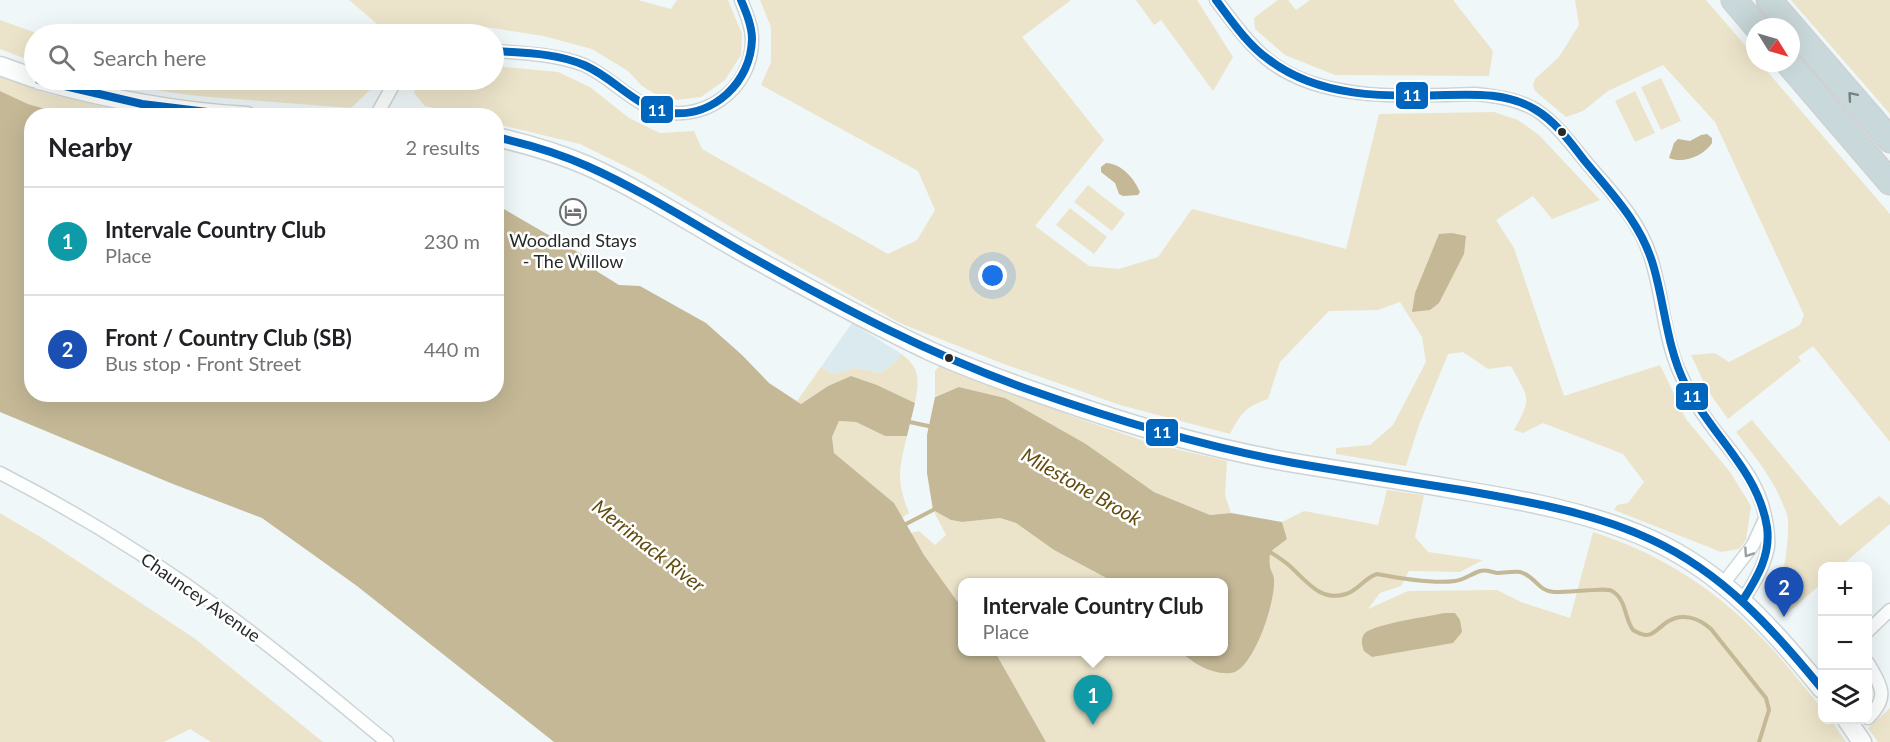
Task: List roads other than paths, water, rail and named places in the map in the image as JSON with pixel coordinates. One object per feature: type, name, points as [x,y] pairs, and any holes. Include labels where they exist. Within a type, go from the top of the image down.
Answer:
[{"type":"highway","points":[[1734,0],[1749,18]]},
{"type":"highway","points":[[1769,0],[1890,140]]},
{"type":"highway","points":[[1796,72],[1890,182]]},
{"type":"main road","points":[[0,66],[24,74]]},
{"type":"main road","points":[[77,90],[164,108]]},
{"type":"main road","points":[[504,139],[564,156],[609,176],[879,326],[970,368],[1030,390],[1139,427],[1213,446],[1288,462],[1513,499],[1593,518],[1652,540],[1675,552],[1743,600],[1790,649],[1818,683]]},
{"type":"street","points":[[504,52],[541,55],[583,65],[653,109],[674,113],[694,112],[706,108],[729,94],[748,66],[753,38],[741,0]]},
{"type":"street","points":[[1216,0],[1245,38],[1269,60],[1292,75],[1320,87],[1356,93],[1494,96],[1524,104],[1550,121],[1619,200],[1644,238],[1654,267],[1669,342],[1679,370],[1698,406],[1753,479],[1762,503],[1768,545],[1758,576],[1743,600]]},
{"type":"street","points":[[380,108],[390,90]]},
{"type":"street","name":"Chauncey Avenue","points":[[0,473],[67,510],[183,583],[294,665],[387,742]]},
{"type":"street","points":[[1723,584],[1753,545],[1765,518]]},
{"type":"street","points":[[1872,627],[1890,610]]},
{"type":"street","points":[[1859,726],[1881,703],[1881,686],[1872,670]]},
{"type":"water","name":"Merrimack River","points":[[0,91],[42,108],[24,108],[24,402],[504,402],[504,209],[583,255],[598,272],[619,285],[640,286],[706,323],[769,383],[801,404],[828,386],[851,376],[877,385],[915,403],[907,436],[885,436],[856,422],[839,421],[832,437],[834,453],[894,503],[924,555],[958,602],[958,656],[997,656],[1046,742],[554,742],[357,586],[262,518],[173,484],[0,412]]},
{"type":"water","points":[[1707,134],[1712,138],[1712,143],[1704,152],[1693,158],[1675,160],[1669,158],[1674,143],[1678,139],[1690,141]]},
{"type":"water","points":[[1106,163],[1117,166],[1131,177],[1140,192],[1138,195],[1119,194],[1115,183],[1101,172],[1101,167]]},
{"type":"water","points":[[1452,233],[1466,236],[1464,254],[1439,303],[1430,310],[1412,312],[1415,293],[1439,234]]},
{"type":"water","points":[[959,387],[1005,398],[1086,444],[1154,492],[1210,515],[1231,513],[1282,522],[1287,539],[1270,552],[1274,589],[1262,633],[1248,660],[1240,669],[1224,673],[1210,670],[1186,656],[1228,656],[1228,578],[1106,578],[1054,550],[1016,523],[1000,518],[962,522],[951,520],[933,510],[927,473],[927,435],[935,397]]},
{"type":"water","points":[[1445,613],[1455,613],[1460,620],[1462,632],[1453,643],[1372,657],[1364,651],[1362,638],[1371,630]]},
{"type":"waterway","name":"Milestone Brook","points":[[905,421],[933,427]]},
{"type":"waterway","points":[[906,524],[933,510]]},
{"type":"waterway","name":"Milestone Brook","points":[[1265,553],[1270,552],[1316,590],[1330,595],[1337,596],[1351,592],[1368,578],[1377,574],[1446,582],[1455,581],[1482,570],[1497,573],[1520,572],[1548,591],[1612,591],[1623,604],[1633,630],[1642,634],[1651,634],[1667,622],[1679,617],[1696,619],[1711,629],[1766,698],[1769,710],[1759,742]]},
{"type":"place","name":"Woodland Stays - The Willow","points":[[573,212]]},
{"type":"place","name":"Front / Country Club (SB)","points":[[1784,617]]},
{"type":"place","name":"Intervale Country Club","points":[[1093,725]]}]
